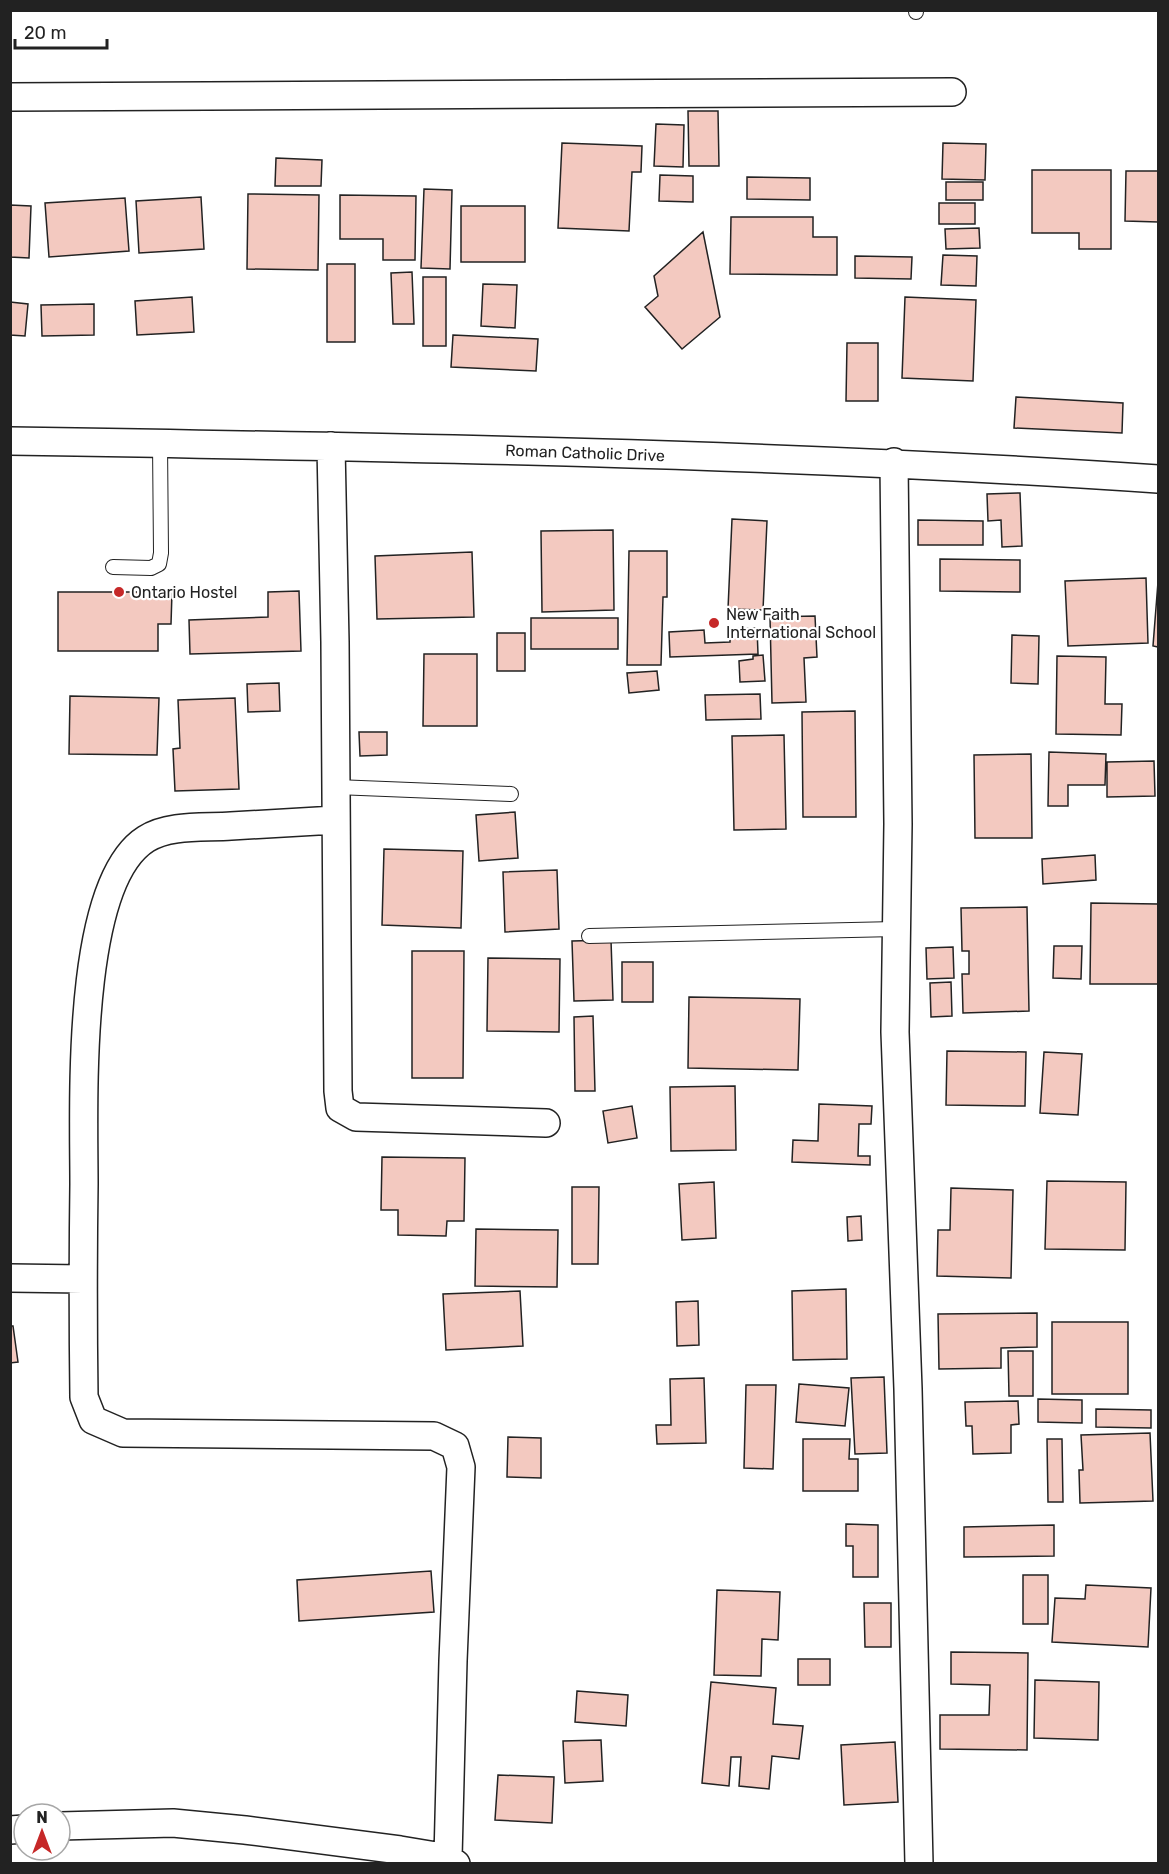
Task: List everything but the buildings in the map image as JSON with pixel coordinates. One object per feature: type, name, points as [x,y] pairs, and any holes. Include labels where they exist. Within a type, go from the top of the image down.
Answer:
[{"type":"street","points":[[10,97],[952,92]]},
{"type":"street","name":"Roman Catholic Drive","points":[[10,441],[331,446],[894,462],[1158,479]]},
{"type":"street","points":[[331,446],[340,1108],[356,1117],[546,1123]]},
{"type":"street","points":[[894,462],[898,824],[895,1032],[908,1378],[919,1863]]},
{"type":"street","points":[[72,1826],[173,1823],[245,1830],[452,1861],[453,1660],[461,1467],[455,1446],[434,1436],[123,1433],[93,1420],[84,1397],[83,1100],[89,984],[102,920],[111,890],[130,854],[145,840],[160,832],[335,820]]},
{"type":"street","points":[[10,1278],[82,1279]]},
{"type":"lane","points":[[113,567],[151,568],[159,564],[160,443]]},
{"type":"lane","points":[[336,787],[511,794]]},
{"type":"lane","points":[[589,936],[896,929]]},
{"type":"place","name":"Ontario Hostel","points":[[119,592]]},
{"type":"place","name":"New Faith International School","points":[[714,623]]}]
